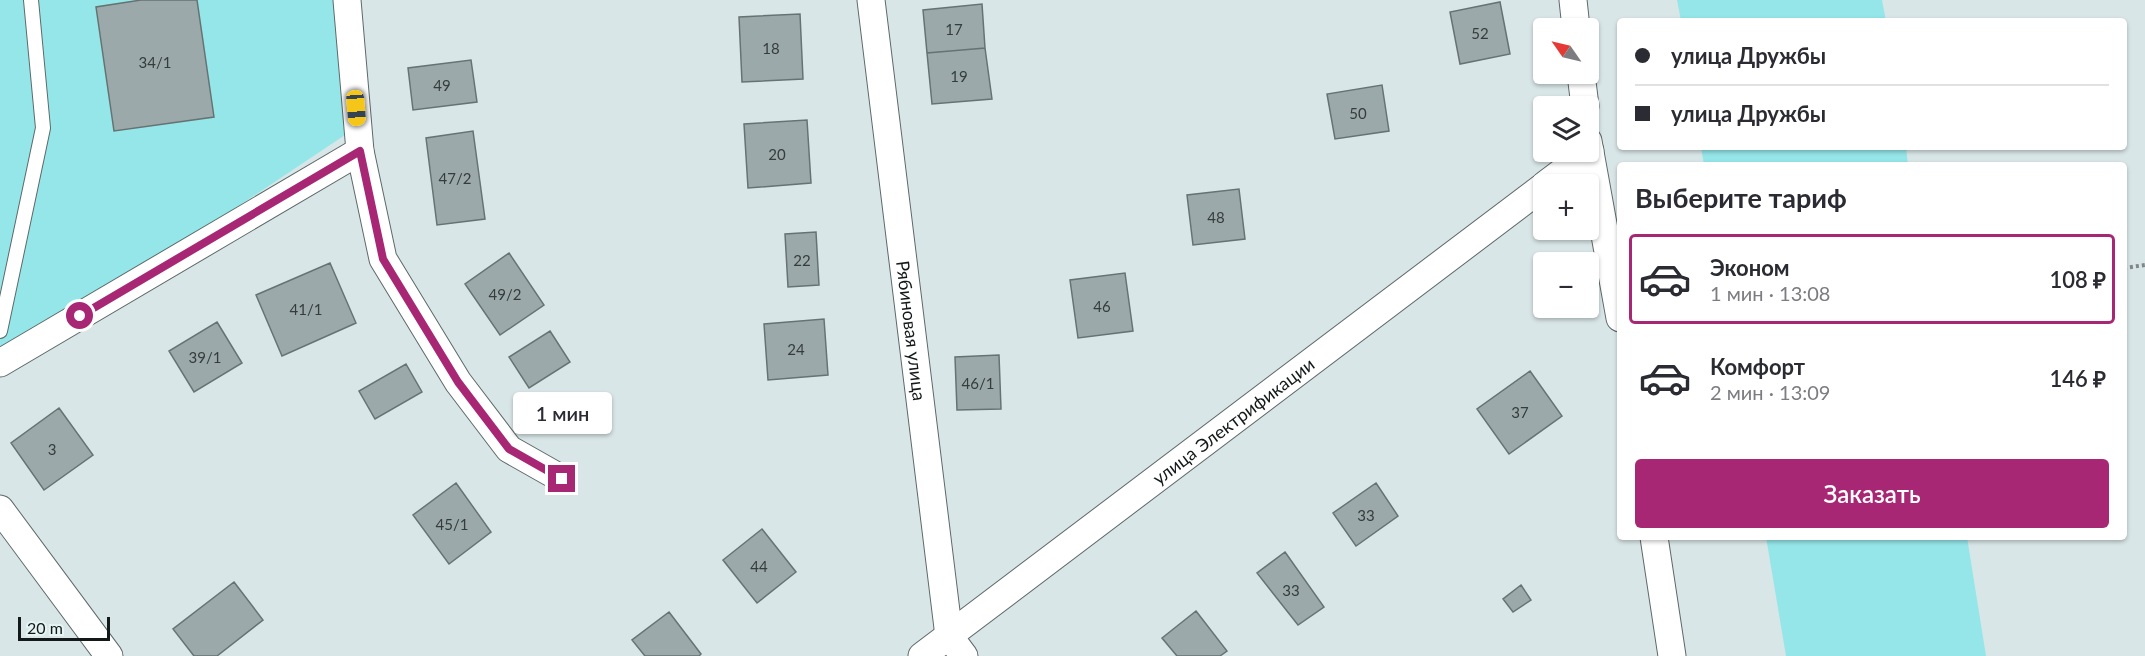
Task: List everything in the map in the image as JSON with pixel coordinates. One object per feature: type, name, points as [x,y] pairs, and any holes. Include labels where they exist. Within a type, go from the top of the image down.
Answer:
[{"type":"street","points":[[347,0],[360,151],[383,259],[458,382],[509,449],[562,479]]},
{"type":"street","name":"Рябиновая улица","points":[[871,0],[956,646]]},
{"type":"street","points":[[1573,0],[1575,18]]},
{"type":"street","points":[[0,363],[360,151]]},
{"type":"street","name":"улица Электрификации","points":[[1557,174],[1571,162]]},
{"type":"street","points":[[1592,162],[1617,301]]},
{"type":"street","name":"улица Электрификации","points":[[922,656],[956,646],[1533,194]]},
{"type":"street","points":[[0,509],[109,656]]},
{"type":"street","points":[[1654,540],[1672,656]]},
{"type":"lane","points":[[0,331],[43,128],[31,0]]},
{"type":"path","points":[[2127,268],[2145,265]]},
{"type":"shaded area","points":[[0,0],[336,0],[348,133],[0,365]]},
{"type":"shaded area","points":[[1677,0],[1882,0],[1885,18],[1680,18]]},
{"type":"shaded area","points":[[1702,150],[1906,150],[1908,162],[1704,162]]},
{"type":"shaded area","points":[[1767,540],[1967,540],[1986,656],[1786,656]]},
{"type":"building","points":[[141,0],[197,0],[214,117],[114,131],[96,7]]},
{"type":"building","points":[[1500,2],[1510,54],[1460,64],[1450,12]]},
{"type":"building","points":[[982,4],[985,48],[927,53],[923,10]]},
{"type":"building","points":[[800,14],[803,79],[742,82],[739,17]]},
{"type":"building","points":[[985,48],[992,99],[932,104],[927,53]]},
{"type":"building","points":[[471,60],[477,102],[413,110],[408,68]]},
{"type":"building","points":[[1382,85],[1389,131],[1335,139],[1327,94]]},
{"type":"building","points":[[807,120],[811,183],[748,188],[744,124]]},
{"type":"building","points":[[473,131],[485,219],[437,225],[426,138]]},
{"type":"building","points":[[1239,189],[1245,239],[1193,245],[1187,195]]},
{"type":"building","points":[[816,232],[819,285],[788,287],[785,234]]},
{"type":"building","points":[[509,253],[544,305],[500,335],[465,284]]},
{"type":"building","points":[[330,263],[356,323],[282,356],[256,295]]},
{"type":"building","points":[[1125,273],[1133,331],[1078,338],[1070,280]]},
{"type":"building","points":[[824,319],[828,375],[768,380],[764,324]]},
{"type":"building","points":[[217,322],[242,363],[194,392],[169,351]]},
{"type":"building","points":[[550,331],[570,362],[529,388],[509,357]]},
{"type":"building","points":[[999,355],[1001,409],[957,410],[955,357]]},
{"type":"building","points":[[406,364],[422,392],[375,419],[359,391]]},
{"type":"building","points":[[1530,371],[1562,416],[1509,454],[1477,409]]},
{"type":"building","points":[[59,408],[93,455],[44,490],[11,443]]},
{"type":"building","points":[[456,483],[491,532],[449,564],[413,515]]},
{"type":"building","points":[[1376,483],[1398,516],[1356,546],[1333,513]]},
{"type":"building","points":[[762,529],[796,572],[757,603],[723,560]]},
{"type":"building","points":[[1285,552],[1324,607],[1298,625],[1257,573]]},
{"type":"building","points":[[234,582],[263,620],[217,656],[194,656],[173,629]]},
{"type":"building","points":[[1521,585],[1531,600],[1513,612],[1503,599]]},
{"type":"building","points":[[1196,611],[1227,651],[1220,656],[1177,656],[1162,638]]},
{"type":"building","points":[[669,612],[701,654],[699,656],[645,656],[632,640]]},
{"type":"route","points":[[80,316],[360,151],[383,259],[458,382],[509,449],[562,479]]}]
